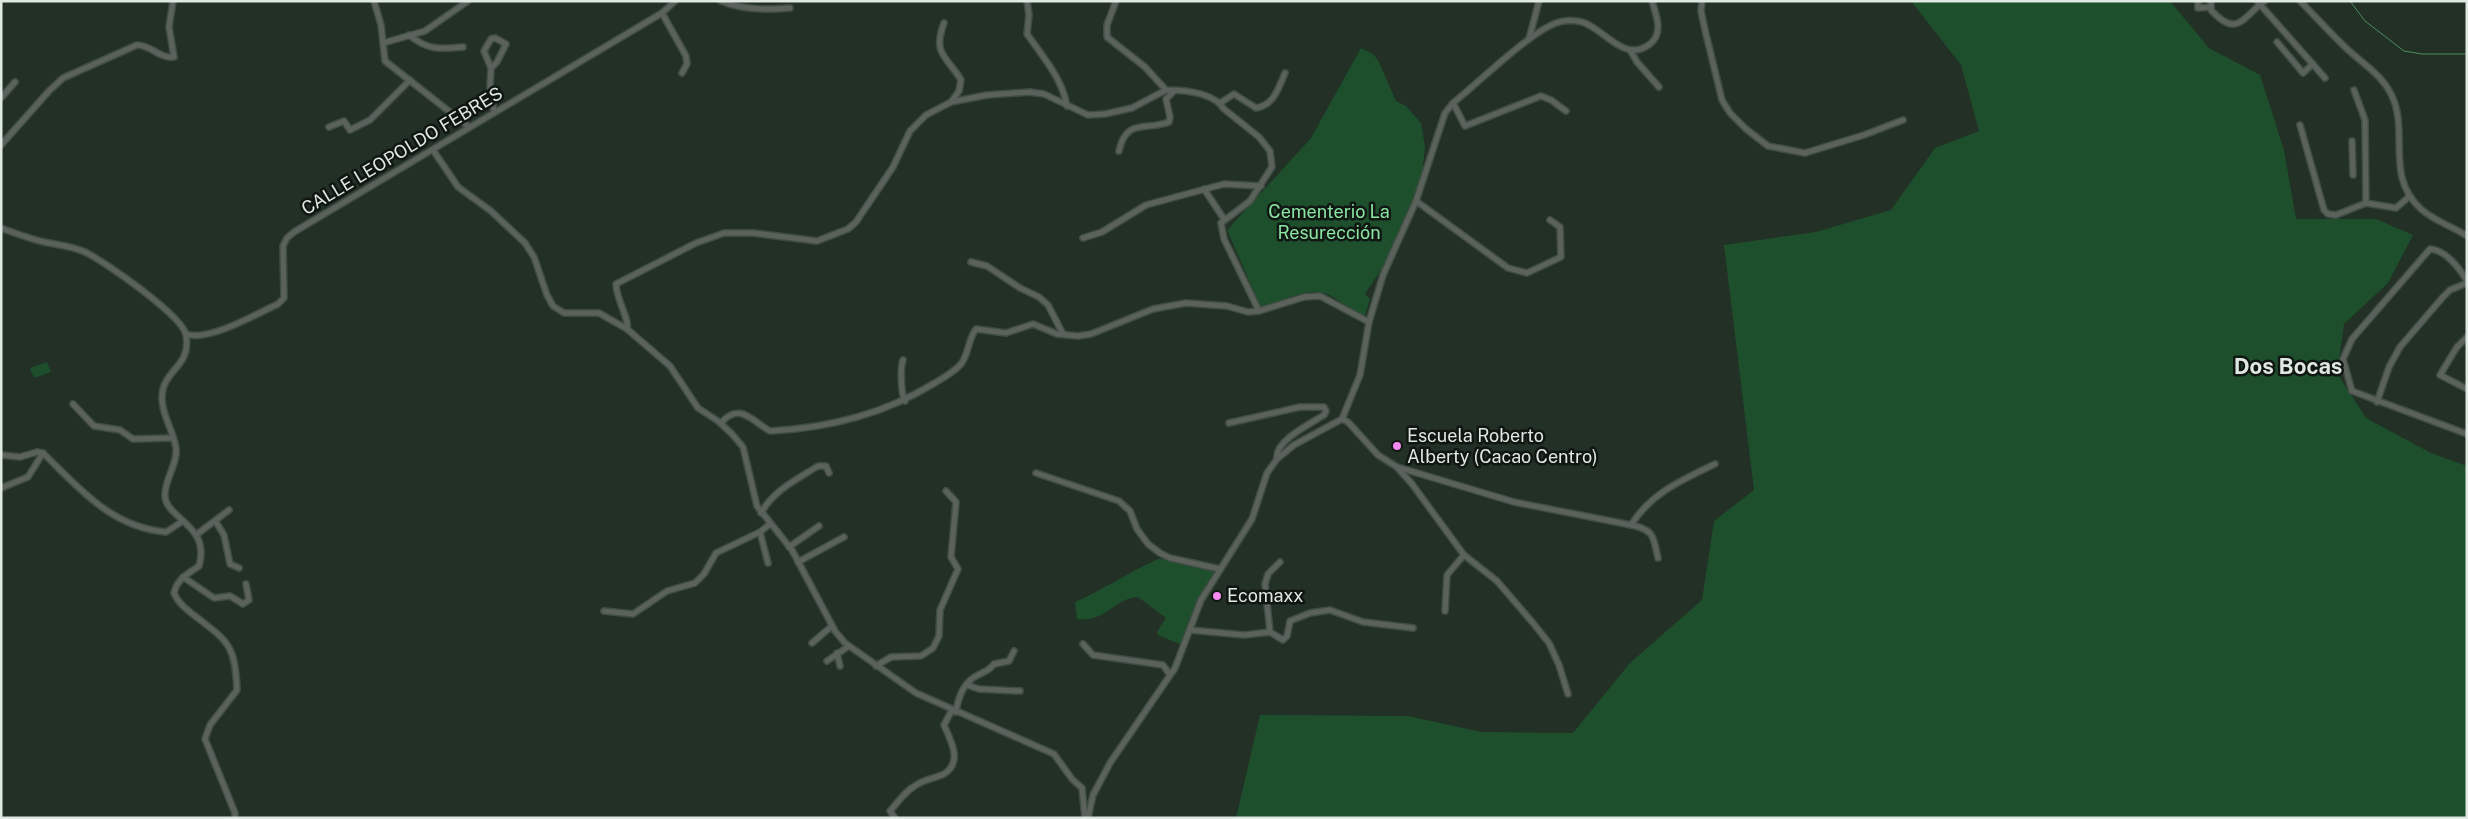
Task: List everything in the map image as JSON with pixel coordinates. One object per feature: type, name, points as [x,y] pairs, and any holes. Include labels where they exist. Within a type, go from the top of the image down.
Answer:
[{"type":"street","points":[[1,145],[63,78],[137,45],[145,45],[166,58],[174,57],[169,26],[173,1]]},
{"type":"street","points":[[374,1],[385,61],[469,127]]},
{"type":"street","points":[[383,43],[425,31],[468,1]]},
{"type":"street","name":"CALLE LEOPOLDO FEBRES","points":[[186,334],[193,336],[209,335],[278,304],[284,298],[282,252],[287,238],[494,112],[662,13],[675,1]]},
{"type":"street","points":[[721,1],[733,7],[773,10],[790,8]]},
{"type":"street","points":[[1027,1],[1029,15],[1027,34],[1055,73],[1064,91],[1068,106]]},
{"type":"street","points":[[1116,1],[1106,25],[1107,38],[1145,67],[1166,90]]},
{"type":"street","points":[[1529,40],[1539,1]]},
{"type":"street","points":[[1087,818],[1091,800],[1110,763],[1175,668],[1201,600],[1252,519],[1267,473],[1277,459],[1294,446],[1342,419],[1360,375],[1370,322],[1383,275],[1416,201],[1442,121],[1453,103],[1529,40],[1556,23],[1570,20],[1584,23],[1616,45],[1630,50],[1641,49],[1651,43],[1658,34],[1658,22],[1652,1]]},
{"type":"street","points":[[1702,1],[1701,11],[1722,100],[1730,113],[1746,129],[1768,146],[1805,153],[1864,135],[1903,120]]},
{"type":"street","points":[[2198,1],[2198,8],[2211,4],[2216,16],[2232,24],[2242,22],[2258,3],[2265,1]]},
{"type":"street","points":[[2300,1],[2346,48],[2383,80],[2392,95],[2397,113],[2399,172],[2410,196],[2428,216],[2452,226],[2467,236]]},
{"type":"street","points":[[2258,3],[2325,78]]},
{"type":"street","points":[[662,13],[686,56],[687,64],[682,73]]},
{"type":"street","points":[[944,23],[939,45],[942,57],[961,80],[959,91],[951,102]]},
{"type":"street","points":[[409,36],[425,47],[464,47]]},
{"type":"street","points":[[491,68],[497,62],[506,44],[495,38],[491,38],[484,52],[491,68],[490,86],[494,112]]},
{"type":"street","points":[[2277,42],[2303,73],[2313,64]]},
{"type":"street","points":[[1630,50],[1637,62],[1660,87]]},
{"type":"street","points":[[1220,103],[1234,94],[1256,108],[1266,106],[1274,98],[1285,73]]},
{"type":"street","points":[[329,127],[344,121],[350,130],[370,120],[410,80]]},
{"type":"street","points":[[1,98],[15,82]]},
{"type":"street","points":[[627,329],[628,324],[616,296],[616,284],[696,243],[724,233],[753,233],[817,241],[848,229],[856,222],[893,168],[910,131],[926,116],[951,102],[987,95],[1030,92],[1044,94],[1088,115],[1105,114],[1132,108],[1166,90],[1207,95],[1220,103],[1224,109],[1259,137],[1270,151],[1272,167],[1250,200],[1221,223],[1224,239],[1259,312]]},
{"type":"street","points":[[1120,152],[1122,140],[1131,128],[1138,126],[1155,127],[1169,122],[1170,117],[1166,99],[1175,90]]},
{"type":"street","points":[[2354,90],[2365,120],[2366,203]]},
{"type":"street","points":[[1453,103],[1465,126],[1541,96],[1551,100],[1566,111]]},
{"type":"street","points":[[2300,125],[2324,210],[2328,214],[2336,215],[2366,203],[2396,208],[2410,196]]},
{"type":"street","points":[[2352,140],[2353,175]]},
{"type":"street","points":[[433,150],[458,187],[491,211],[525,243],[534,256],[547,295],[553,306],[564,313],[599,313],[627,329],[670,366],[698,408],[721,423],[743,447],[757,506],[789,546],[832,626],[849,646],[916,693],[1054,754],[1072,779],[1082,788],[1087,818]]},
{"type":"street","points":[[2352,158],[2366,158]]},
{"type":"street","points":[[1083,238],[1102,232],[1146,205],[1224,184],[1261,186]]},
{"type":"street","points":[[1204,189],[1224,219]]},
{"type":"street","points":[[1416,201],[1508,268],[1527,274],[1561,258],[1560,227],[1550,220]]},
{"type":"street","points":[[1,228],[43,242],[70,246],[86,253],[154,299],[174,317],[186,334],[186,350],[182,363],[166,379],[163,390],[162,400],[176,448],[165,496],[168,504],[196,535],[203,554],[199,566],[183,577],[176,585],[174,593],[177,600],[224,638],[232,652],[236,670],[237,690],[210,725],[205,739],[235,813],[235,818]]},
{"type":"street","points":[[2377,402],[2389,367],[2400,347],[2450,290],[2467,282],[2460,269],[2437,250],[2431,249],[2352,339],[2343,359],[2352,392],[2377,402],[2467,434]]},
{"type":"street","points":[[971,262],[987,266],[1020,288],[1039,297],[1048,305],[1063,334]]},
{"type":"street","points":[[721,423],[727,416],[741,413],[752,417],[770,430],[793,429],[848,420],[905,401],[954,371],[962,362],[972,334],[976,329],[1006,333],[1033,324],[1056,334],[1091,334],[1153,309],[1186,303],[1227,306],[1248,312],[1259,312],[1304,297],[1320,296],[1370,322]]},
{"type":"street","points":[[2467,337],[2457,347],[2440,375],[2467,389]]},
{"type":"street","points":[[903,360],[900,375],[904,384],[902,397],[905,401]]},
{"type":"street","points":[[73,404],[94,426],[120,430],[133,439],[172,438]]},
{"type":"street","points":[[1229,423],[1300,407],[1324,407],[1326,411],[1324,415],[1297,432],[1279,448],[1276,452],[1277,459]]},
{"type":"street","points":[[1342,419],[1348,422],[1378,456],[1397,467],[1514,502],[1645,528],[1652,534],[1658,558]]},
{"type":"street","points":[[1,455],[20,457],[37,452],[43,453],[104,511],[133,525],[166,532],[183,521]]},
{"type":"street","points":[[1,488],[28,477],[43,453]]},
{"type":"street","points":[[1631,525],[1638,514],[1671,484],[1715,464]]},
{"type":"street","points":[[761,513],[776,494],[818,466],[826,466],[829,472]]},
{"type":"street","points":[[1397,467],[1412,484],[1464,555],[1497,582],[1549,643],[1559,665],[1568,694]]},
{"type":"street","points":[[1036,474],[1119,501],[1130,511],[1137,529],[1148,544],[1160,553],[1170,558],[1220,569]]},
{"type":"street","points":[[876,666],[891,657],[921,656],[933,648],[939,636],[940,610],[958,569],[951,557],[956,502],[946,491]]},
{"type":"street","points":[[196,535],[216,522],[229,510]]},
{"type":"street","points":[[216,522],[224,535],[230,564],[239,568]]},
{"type":"street","points":[[604,611],[633,614],[667,591],[695,583],[704,574],[716,553],[760,532],[770,524]]},
{"type":"street","points":[[789,546],[818,526]]},
{"type":"street","points":[[760,532],[768,563]]},
{"type":"street","points":[[798,562],[844,537]]},
{"type":"street","points":[[1445,611],[1447,575],[1464,555]]},
{"type":"street","points":[[1270,632],[1265,584],[1268,574],[1280,562]]},
{"type":"street","points":[[183,577],[214,598],[230,596],[243,604],[248,600],[246,584]]},
{"type":"street","points":[[1190,630],[1244,635],[1270,632],[1283,640],[1287,636],[1290,621],[1330,610],[1369,623],[1413,628]]},
{"type":"street","points":[[812,643],[832,626]]},
{"type":"street","points":[[1083,644],[1093,655],[1163,665],[1170,675]]},
{"type":"street","points":[[827,661],[849,646]]},
{"type":"street","points":[[895,818],[890,811],[906,791],[944,773],[954,764],[955,750],[944,725],[954,711],[959,694],[976,676],[990,670],[994,664],[1009,661],[1014,652]]},
{"type":"street","points":[[837,653],[840,666]]},
{"type":"street","points":[[967,685],[979,688],[1020,691]]},
{"type":"green space","points":[[1911,1],[2170,1],[2209,48],[2260,75],[2284,150],[2296,219],[2376,219],[2413,235],[2388,283],[2344,324],[2337,373],[2366,418],[2431,453],[2467,466],[2467,818],[1236,818],[1260,715],[1408,716],[1482,732],[1573,733],[1630,663],[1702,600],[1714,521],[1754,490],[1724,245],[1816,232],[1891,210],[1935,148],[1979,131],[1961,65]]},
{"type":"green space","name":"Cementerio La Resurección","points":[[1361,48],[1373,54],[1378,60],[1396,101],[1406,106],[1421,123],[1425,147],[1422,174],[1392,253],[1365,294],[1370,299],[1365,315],[1361,317],[1333,297],[1320,292],[1303,293],[1261,308],[1228,229],[1311,138]]},
{"type":"green space","points":[[47,362],[51,372],[34,378],[30,368]]},
{"type":"green space","points":[[1158,559],[1190,559],[1220,566],[1201,595],[1182,645],[1158,635],[1157,632],[1166,618],[1138,597],[1122,601],[1095,617],[1077,619],[1075,602]]},
{"type":"waterway","points":[[2350,1],[2365,21],[2404,51],[2422,54],[2467,54]]},
{"type":"place","name":"Escuela Roberto Alberty (Cacao Centro)","points":[[1397,446]]},
{"type":"place","name":"Ecomaxx","points":[[1217,596]]},
{"type":"district","name":"Dos Bocas","points":[[2288,366]]}]
